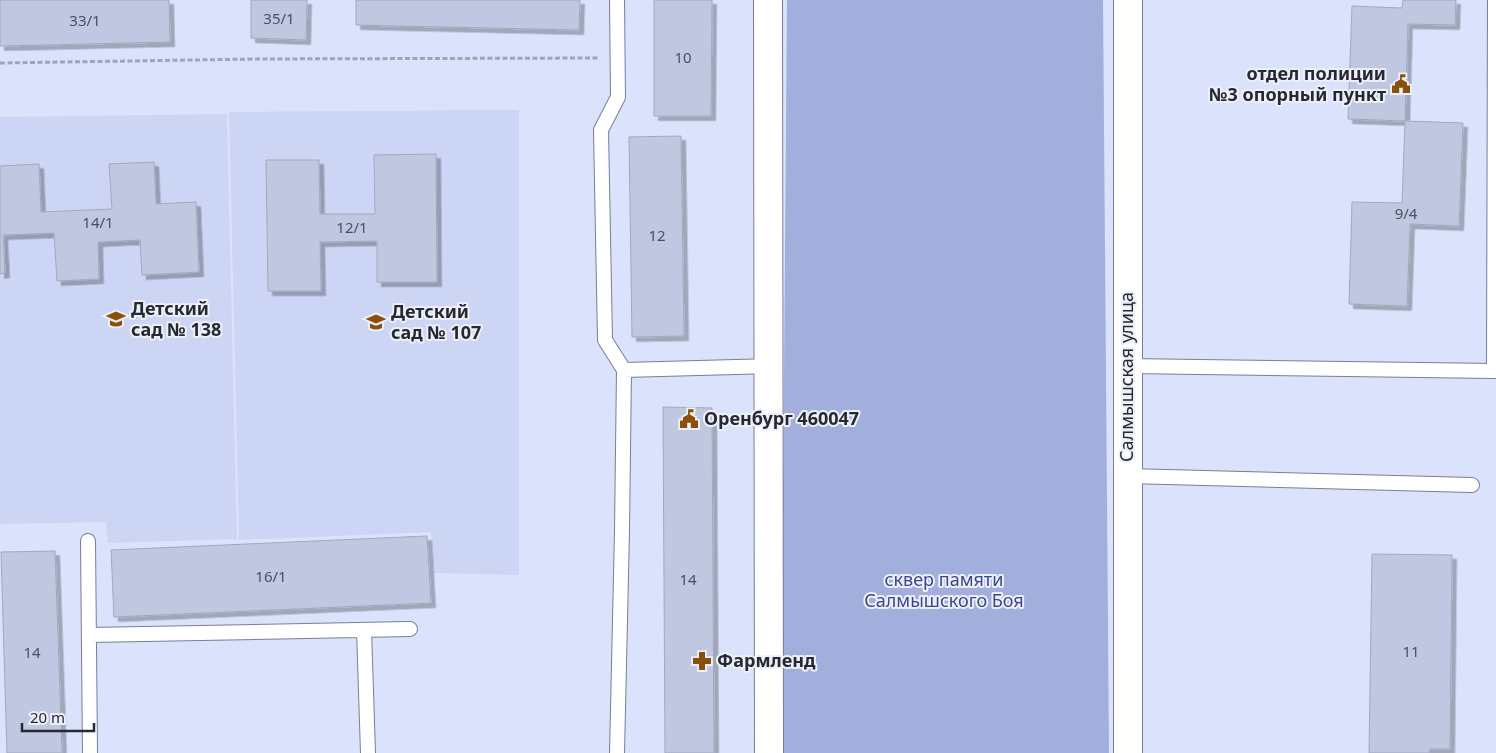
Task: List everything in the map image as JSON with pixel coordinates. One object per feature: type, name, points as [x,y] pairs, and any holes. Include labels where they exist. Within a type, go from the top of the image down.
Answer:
[{"type":"street","points":[[768,0],[769,753]]},
{"type":"street","name":"Салмышская улица","points":[[1128,0],[1128,753]]},
{"type":"lane","points":[[617,0],[618,97],[601,130],[605,340],[624,370],[617,753]]},
{"type":"lane","points":[[1127,366],[1495,371],[1495,0]]},
{"type":"lane","points":[[624,370],[769,366]]},
{"type":"lane","points":[[1127,476],[1472,485]]},
{"type":"lane","points":[[88,541],[90,753]]},
{"type":"lane","points":[[90,635],[410,629]]},
{"type":"lane","points":[[364,630],[368,753]]},
{"type":"path","points":[[0,63],[256,59],[617,58]]},
{"type":"shaded area","name":"Детский сад № 107","points":[[519,110],[519,575],[433,573],[431,532],[239,540],[229,112]]},
{"type":"shaded area","name":"Детский сад № 138","points":[[227,114],[237,539],[108,543],[106,522],[0,524],[0,117]]},
{"type":"green space","name":"сквер памяти Салмышского Боя","points":[[787,0],[1103,0],[1109,753],[781,753]]},
{"type":"building","points":[[0,0],[169,0],[170,42],[0,46]]},
{"type":"building","points":[[251,0],[307,0],[306,40],[251,38]]},
{"type":"building","points":[[356,0],[580,0],[579,30],[356,25]]},
{"type":"building","points":[[654,0],[712,0],[711,116],[654,116]]},
{"type":"building","points":[[1403,0],[1456,0],[1455,25],[1408,24],[1405,121],[1348,119],[1352,6],[1402,8]]},
{"type":"building","points":[[1405,121],[1463,123],[1459,226],[1410,224],[1407,306],[1349,304],[1352,202],[1402,203]]},
{"type":"building","points":[[681,136],[684,336],[632,337],[629,137]]},
{"type":"building","points":[[436,154],[437,282],[377,282],[377,241],[320,242],[321,291],[268,291],[266,160],[319,160],[320,214],[375,214],[374,155]]},
{"type":"building","points":[[154,162],[156,204],[196,202],[199,272],[142,275],[140,240],[98,242],[99,279],[57,281],[54,233],[3,235],[5,273],[0,274],[0,166],[39,164],[41,212],[112,209],[109,164]]},
{"type":"building","points":[[663,407],[712,408],[714,753],[665,753]]},
{"type":"building","points":[[427,536],[431,603],[114,617],[111,550]]},
{"type":"building","points":[[55,551],[62,753],[7,753],[1,552]]},
{"type":"building","points":[[1372,554],[1452,555],[1450,749],[1430,749],[1429,753],[1369,753]]},
{"type":"place","name":"отдел полиции №3 опорный пункт","points":[[1401,84]]},
{"type":"place","name":"Детский сад № 138","points":[[116,319]]},
{"type":"place","name":"Детский сад № 107","points":[[376,322]]},
{"type":"place","name":"Оренбург 460047","points":[[689,419]]},
{"type":"place","name":"Фармленд","points":[[702,661]]}]
